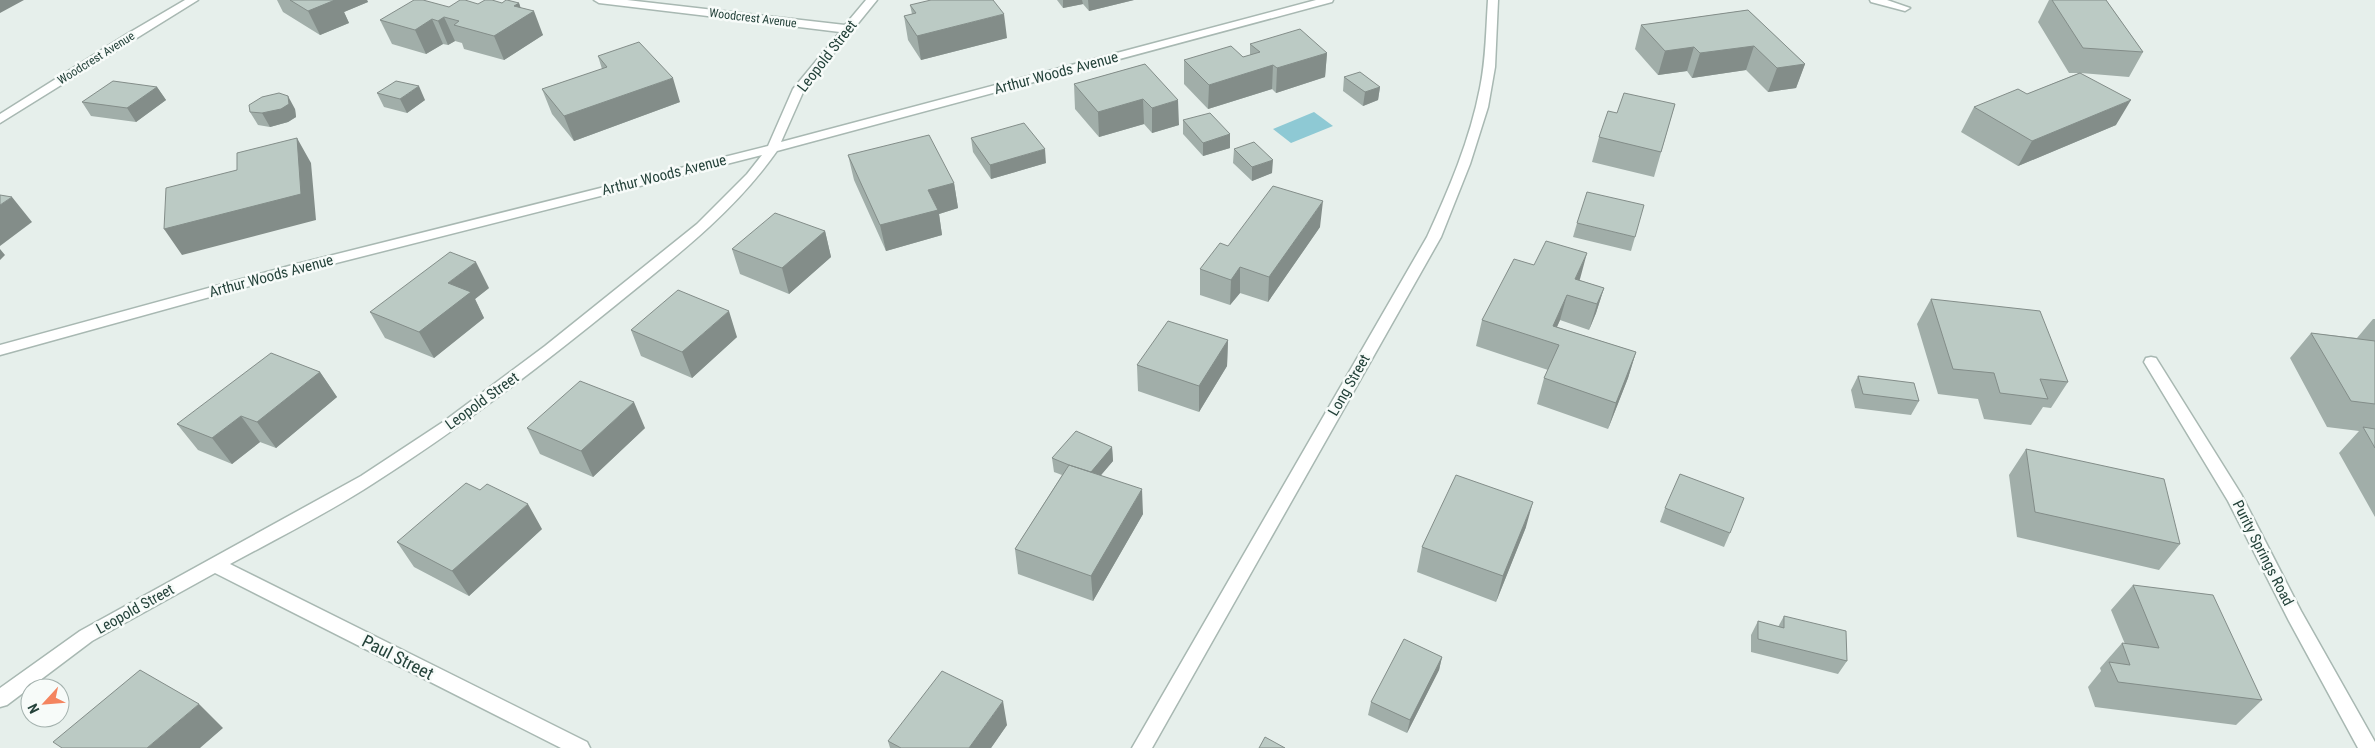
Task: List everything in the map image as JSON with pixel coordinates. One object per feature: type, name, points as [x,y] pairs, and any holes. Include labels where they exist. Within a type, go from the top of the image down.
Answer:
[{"type":"street","name":"Woodcrest Avenue","points":[[0,119],[131,36],[193,0]]},
{"type":"street","name":"Woodcrest Avenue","points":[[599,0],[847,29]]},
{"type":"street","name":"Leopold Street","points":[[0,699],[86,636],[216,566],[367,480],[449,426],[550,350],[702,227],[752,177],[773,148],[784,119],[799,89],[872,0]]},
{"type":"street","name":"Arthur Woods Avenue","points":[[0,350],[100,321],[461,226],[773,148],[1328,0]]},
{"type":"street","name":"Long Street","points":[[1142,748],[1434,237],[1453,195],[1472,144],[1486,87],[1493,0]]},
{"type":"street","points":[[1874,0],[1905,8]]},
{"type":"street","name":"Purity Springs Road","points":[[2151,362],[2235,498],[2295,616],[2368,748]]},
{"type":"street","name":"Paul Street","points":[[216,566],[580,748]]},
{"type":"water","points":[[1314,112],[1333,126],[1291,143],[1273,129]]},
{"type":"building","points":[[290,0],[335,0],[308,11]]},
{"type":"building","points":[[414,0],[423,0],[449,7],[460,0],[478,4],[485,0],[502,3],[507,0],[519,3],[514,6],[534,11],[494,36],[454,25],[459,21],[444,17],[438,21],[432,19],[415,30],[380,20]]},
{"type":"building","points":[[931,0],[993,0],[1004,14],[917,36],[904,16],[916,13],[910,5]]},
{"type":"building","points":[[2052,0],[2106,0],[2143,52],[2083,48]]},
{"type":"building","points":[[1748,10],[1805,64],[1777,68],[1754,46],[1700,53],[1694,47],[1665,51],[1641,25]]},
{"type":"building","points":[[1300,29],[1327,53],[1277,68],[1273,65],[1209,85],[1184,60],[1231,46],[1243,57],[1260,52],[1250,44]]},
{"type":"building","points":[[639,42],[673,78],[564,116],[542,89],[607,67],[598,56]]},
{"type":"building","points":[[1145,64],[1178,100],[1152,108],[1143,99],[1098,112],[1074,84]]},
{"type":"building","points":[[1360,72],[1380,87],[1365,92],[1344,77]]},
{"type":"building","points":[[2080,73],[2131,100],[2032,141],[1974,107],[2018,89],[2027,94]]},
{"type":"building","points":[[113,81],[157,87],[127,108],[82,102]]},
{"type":"building","points":[[396,81],[419,86],[400,99],[377,93]]},
{"type":"building","points":[[279,93],[288,96],[289,104],[281,109],[262,113],[250,112],[249,105],[262,97]]},
{"type":"building","points":[[1624,93],[1675,104],[1661,152],[1599,137],[1608,111],[1617,113]]},
{"type":"building","points":[[1210,113],[1230,134],[1203,143],[1183,120]]},
{"type":"building","points":[[1024,123],[1045,149],[990,165],[971,138]]},
{"type":"building","points":[[929,135],[954,183],[928,190],[938,210],[880,225],[848,155]]},
{"type":"building","points":[[297,138],[301,194],[164,229],[166,188],[237,170],[237,153]]},
{"type":"building","points":[[1254,142],[1273,160],[1252,167],[1234,149]]},
{"type":"building","points":[[1273,186],[1323,201],[1269,277],[1240,267],[1231,280],[1200,269],[1220,243],[1228,246]]},
{"type":"building","points":[[1587,192],[1644,205],[1635,237],[1577,223]]},
{"type":"building","points":[[0,195],[12,197],[0,205]]},
{"type":"building","points":[[775,213],[825,231],[782,268],[732,249]]},
{"type":"building","points":[[1546,241],[1587,253],[1575,279],[1604,288],[1597,304],[1567,295],[1553,326],[1636,352],[1616,403],[1544,378],[1559,345],[1482,320],[1514,259],[1534,265]]},
{"type":"building","points":[[450,252],[476,262],[448,283],[471,292],[419,332],[370,312]]},
{"type":"building","points":[[678,290],[729,311],[682,352],[631,330]]},
{"type":"building","points":[[1931,299],[2040,311],[2068,382],[2040,379],[2048,399],[2000,393],[1994,373],[1953,369]]},
{"type":"building","points":[[1168,321],[1228,340],[1199,386],[1137,365]]},
{"type":"building","points":[[2311,333],[2375,341],[2375,404],[2351,401]]},
{"type":"building","points":[[271,353],[320,372],[257,422],[241,416],[212,438],[177,424]]},
{"type":"building","points":[[1858,376],[1914,383],[1919,401],[1863,394]]},
{"type":"building","points":[[580,381],[634,402],[581,451],[527,428]]},
{"type":"building","points":[[2363,427],[2375,429],[2375,448]]},
{"type":"building","points":[[1076,431],[1112,447],[1091,472],[1052,458]]},
{"type":"building","points":[[2026,449],[2164,479],[2180,544],[2035,512]]},
{"type":"building","points":[[1069,465],[1142,489],[1091,576],[1015,549]]},
{"type":"building","points":[[1680,474],[1744,498],[1730,533],[1665,508]]},
{"type":"building","points":[[1456,475],[1533,502],[1503,576],[1422,547]]},
{"type":"building","points":[[466,483],[480,490],[487,484],[528,504],[452,571],[397,542]]},
{"type":"building","points":[[2133,585],[2213,595],[2262,700],[2118,682],[2109,662],[2130,665],[2122,643],[2159,648]]},
{"type":"building","points":[[1784,616],[1846,631],[1847,661],[1758,639],[1758,621],[1784,628]]},
{"type":"building","points":[[1404,639],[1442,657],[1410,720],[1371,702]]},
{"type":"building","points":[[140,670],[199,704],[147,748],[62,748],[53,742]]},
{"type":"building","points":[[942,671],[1003,701],[969,748],[901,748],[888,741]]},
{"type":"building","points":[[1265,737],[1285,748],[1259,748]]}]
